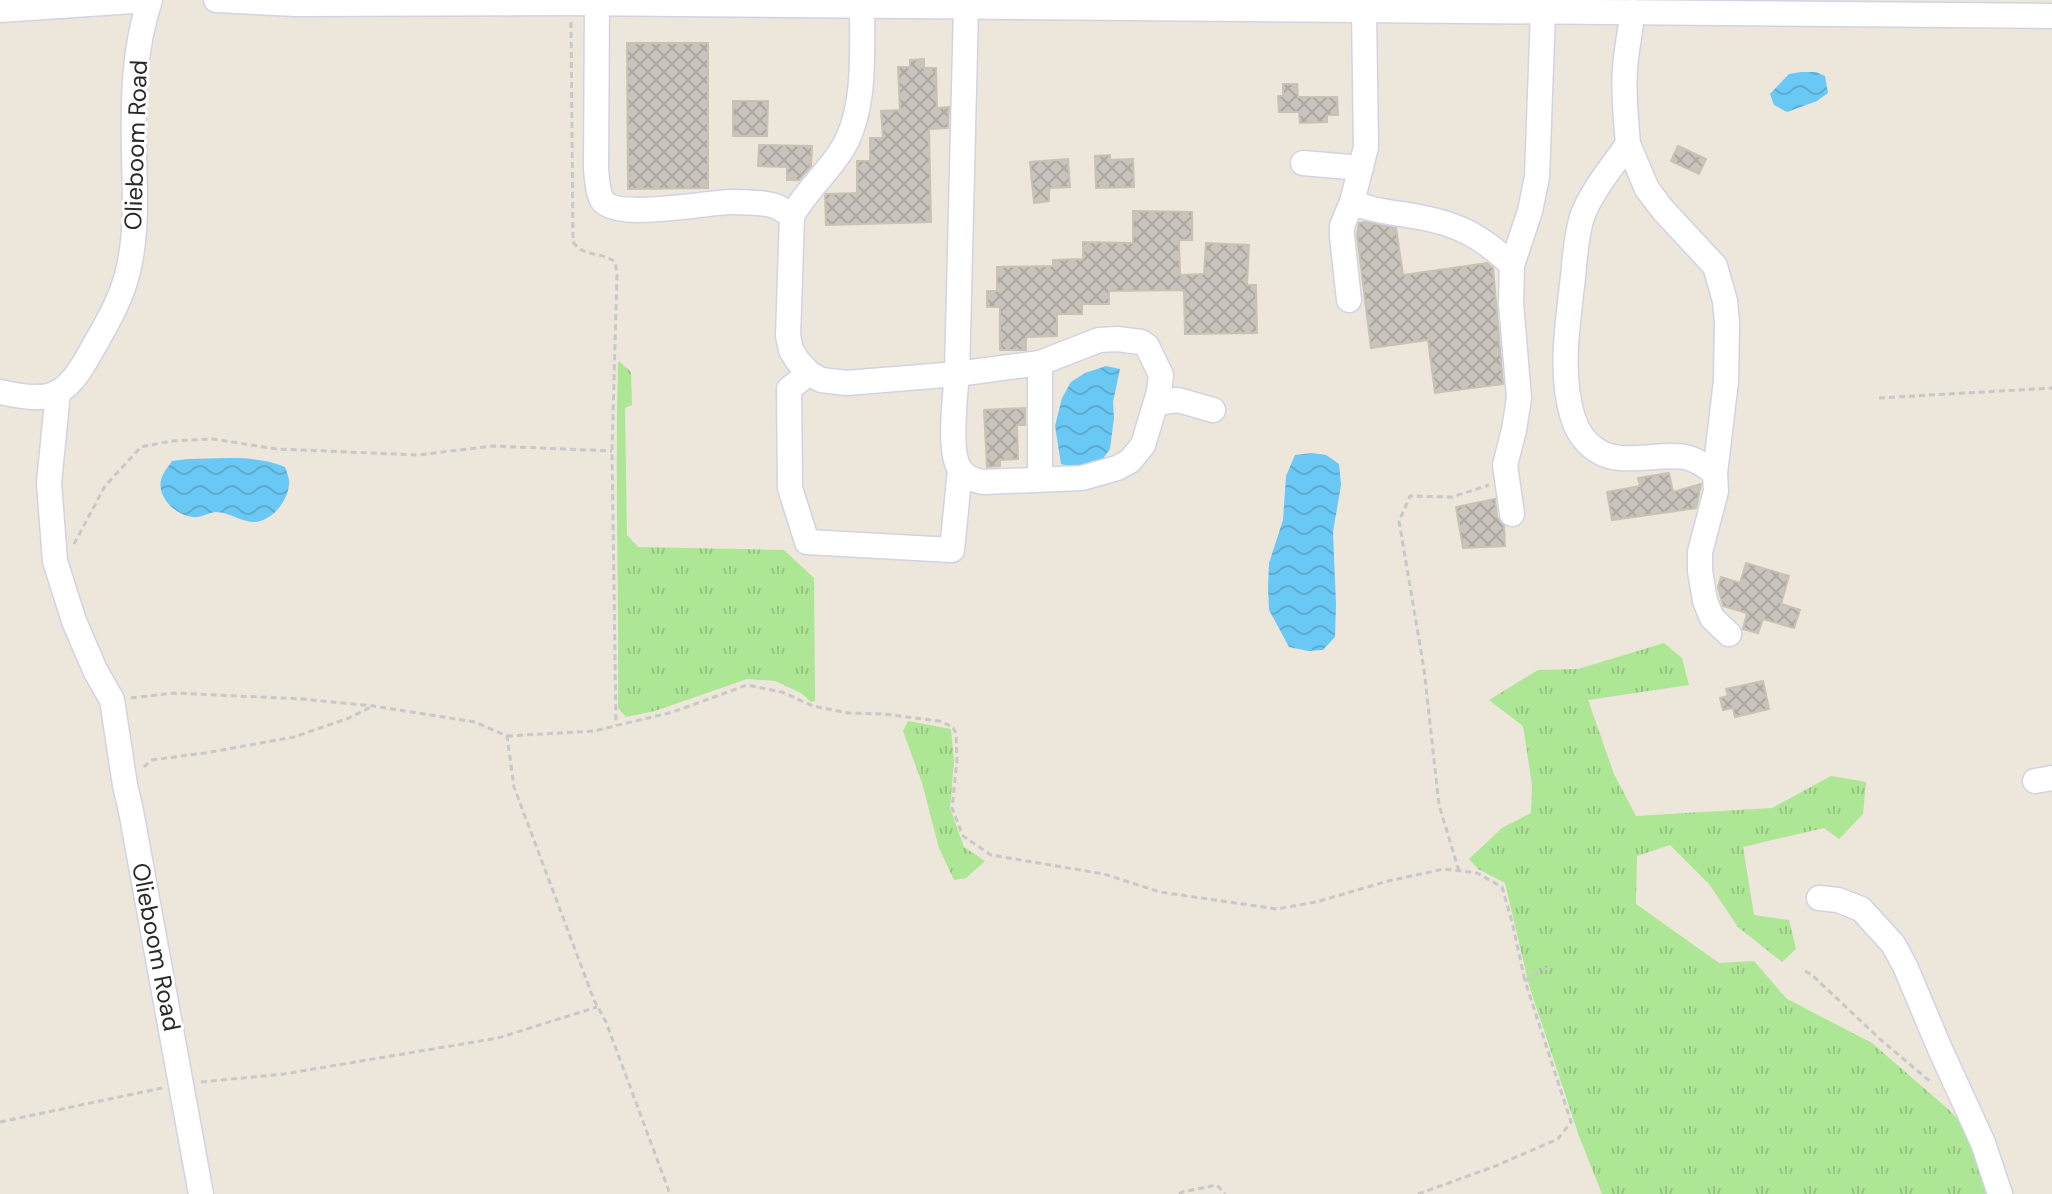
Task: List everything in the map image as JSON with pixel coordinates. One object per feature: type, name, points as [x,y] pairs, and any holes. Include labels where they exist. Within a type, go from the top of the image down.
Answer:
[{"type":"street","points":[[0,10],[149,0]]},
{"type":"street","name":"Olieboom Road","points":[[149,0],[137,62],[135,216],[131,258],[122,289],[87,359],[77,375],[58,392],[49,483],[55,561],[74,621],[112,700],[201,1194]]},
{"type":"street","points":[[216,0],[296,4],[405,1],[1364,11],[1632,12],[1810,7],[1925,8],[2052,16]]},
{"type":"street","points":[[597,4],[596,169],[602,200],[609,206],[628,210],[730,202],[775,206],[792,216]]},
{"type":"street","points":[[862,6],[861,71],[855,122],[843,148],[801,199],[792,216],[788,336],[791,350],[809,373],[821,380],[847,383],[957,374],[1040,363],[1099,340],[1117,339],[1141,342],[1151,352],[1161,375],[1143,445],[1130,461],[1117,468],[1082,478],[1000,483],[975,481],[960,470]]},
{"type":"street","points":[[809,373],[789,389],[790,488],[807,542],[952,550],[960,470],[955,455],[954,429],[966,8]]},
{"type":"street","points":[[1349,300],[1342,226],[1352,202],[1367,135],[1364,11]]},
{"type":"street","points":[[1512,514],[1505,465],[1519,398],[1511,303],[1512,265],[1530,211],[1537,177],[1543,11]]},
{"type":"street","points":[[1632,12],[1624,92],[1628,144],[1647,189],[1715,266],[1725,301],[1726,381],[1715,473],[1716,491],[1700,552],[1700,571],[1705,601],[1712,618],[1729,634]]},
{"type":"street","points":[[1628,144],[1598,186],[1583,214],[1579,229],[1566,366],[1573,420],[1589,445],[1601,454],[1620,458],[1682,457],[1702,463],[1715,473]]},
{"type":"street","points":[[1303,163],[1361,168]]},
{"type":"street","points":[[1352,202],[1371,210],[1420,217],[1455,227],[1484,241],[1512,265]]},
{"type":"street","points":[[1040,363],[1040,479]]},
{"type":"street","points":[[0,392],[30,397],[58,392]]},
{"type":"street","points":[[1156,403],[1178,400],[1213,410]]},
{"type":"street","points":[[1819,898],[1838,900],[1861,909],[1893,944],[1983,1143],[2000,1194]]},
{"type":"path","points":[[571,3],[573,242],[584,252],[615,262],[617,273],[612,451],[616,725]]},
{"type":"path","points":[[1879,398],[2052,388]]},
{"type":"path","points":[[55,561],[73,545],[105,486],[141,447],[171,441],[213,439],[277,449],[418,455],[493,446],[612,451]]},
{"type":"path","points":[[1459,871],[1439,805],[1424,669],[1399,521],[1410,496],[1452,497],[1490,485],[1505,465]]},
{"type":"path","points":[[112,700],[174,693],[302,699],[373,706],[475,722],[507,736],[594,731],[673,712],[747,685],[782,692],[813,706],[848,713],[939,721],[953,727],[957,760],[952,808],[963,836],[991,855],[1104,874],[1160,892],[1277,909],[1444,869],[1477,873],[1502,887],[1525,981],[1571,1122],[1558,1139],[1418,1194]]},
{"type":"path","points":[[125,785],[151,760],[294,737],[349,718],[373,706]]},
{"type":"path","points":[[507,736],[514,787],[670,1194]]},
{"type":"path","points":[[1525,981],[1549,967]]},
{"type":"path","points":[[1805,971],[1936,1086]]},
{"type":"path","points":[[0,1122],[182,1084],[284,1074],[498,1038],[597,1007]]},
{"type":"path","points":[[1179,1194],[1217,1185],[1225,1194]]},
{"type":"green space","points":[[619,361],[631,372],[632,405],[625,408],[627,535],[638,547],[784,550],[814,578],[815,701],[811,702],[801,693],[775,681],[747,679],[655,711],[626,717],[618,708]]},
{"type":"green space","points":[[1664,643],[1682,658],[1689,685],[1588,700],[1614,774],[1636,816],[1772,808],[1831,776],[1866,782],[1863,814],[1839,839],[1824,828],[1743,847],[1754,915],[1789,920],[1796,949],[1782,962],[1738,927],[1709,884],[1670,845],[1637,856],[1636,904],[1719,963],[1754,961],[1787,999],[1872,1043],[1948,1109],[1974,1136],[1993,1194],[1602,1194],[1579,1136],[1529,985],[1505,883],[1478,869],[1469,859],[1502,828],[1531,813],[1532,785],[1523,726],[1489,700],[1538,670],[1578,669]]},
{"type":"green space","points":[[908,721],[951,729],[954,761],[950,808],[964,847],[985,861],[966,878],[954,880],[939,848],[922,783],[903,731]]},
{"type":"water","points":[[1816,72],[1825,76],[1828,93],[1817,101],[1787,112],[1774,105],[1770,94],[1789,74]]},
{"type":"water","points":[[1106,366],[1120,369],[1113,402],[1110,449],[1102,460],[1074,467],[1061,464],[1055,426],[1062,398],[1071,382]]},
{"type":"water","points":[[1295,455],[1326,455],[1339,464],[1341,485],[1333,532],[1335,637],[1323,650],[1308,651],[1289,647],[1269,610],[1268,588],[1269,563],[1283,520],[1286,476]]},
{"type":"water","points":[[237,458],[273,463],[285,467],[289,480],[288,492],[272,515],[259,521],[252,522],[221,512],[191,517],[170,505],[160,485],[172,461]]},
{"type":"building","points":[[627,43],[708,43],[708,188],[628,189]]},
{"type":"building","points":[[924,59],[924,68],[936,68],[937,108],[949,107],[948,128],[929,129],[931,222],[826,225],[826,194],[857,193],[857,161],[870,161],[870,138],[883,138],[881,111],[900,110],[898,67],[910,67],[910,60]]},
{"type":"building","points":[[1283,84],[1297,84],[1298,97],[1337,97],[1338,115],[1327,115],[1327,122],[1300,123],[1299,112],[1279,112],[1278,96],[1283,96]]},
{"type":"building","points":[[733,101],[768,101],[767,136],[733,136]]},
{"type":"building","points":[[759,145],[812,146],[811,166],[799,180],[787,180],[787,167],[758,166]]},
{"type":"building","points":[[1678,146],[1706,159],[1699,174],[1671,161]]},
{"type":"building","points":[[1110,155],[1110,160],[1133,159],[1134,187],[1096,188],[1095,156]]},
{"type":"building","points":[[1068,159],[1070,187],[1051,188],[1049,201],[1034,203],[1030,162]]},
{"type":"building","points":[[1133,211],[1192,212],[1192,240],[1179,240],[1180,275],[1204,274],[1206,243],[1249,245],[1247,285],[1256,285],[1257,333],[1185,334],[1184,290],[1109,291],[1109,304],[1082,304],[1082,314],[1057,314],[1057,336],[1026,337],[1026,350],[1000,350],[1000,307],[987,307],[987,291],[997,291],[997,267],[1053,266],[1053,260],[1083,259],[1083,242],[1133,243]]},
{"type":"building","points":[[1359,223],[1396,228],[1403,275],[1487,263],[1493,268],[1503,384],[1435,393],[1428,340],[1371,348],[1357,235]]},
{"type":"building","points":[[1025,408],[1025,425],[1017,425],[1018,459],[1000,460],[1000,466],[987,467],[984,410]]},
{"type":"building","points":[[1669,473],[1673,492],[1701,484],[1696,508],[1612,520],[1607,492],[1640,486],[1638,478]]},
{"type":"building","points":[[1495,499],[1497,517],[1504,526],[1505,546],[1463,548],[1456,507]]},
{"type":"building","points":[[1746,563],[1789,576],[1781,604],[1800,610],[1794,628],[1763,619],[1758,633],[1743,629],[1747,613],[1723,606],[1718,587],[1721,577],[1740,583]]},
{"type":"building","points":[[1763,681],[1769,709],[1735,717],[1733,708],[1723,710],[1720,698],[1728,696],[1726,689]]}]
